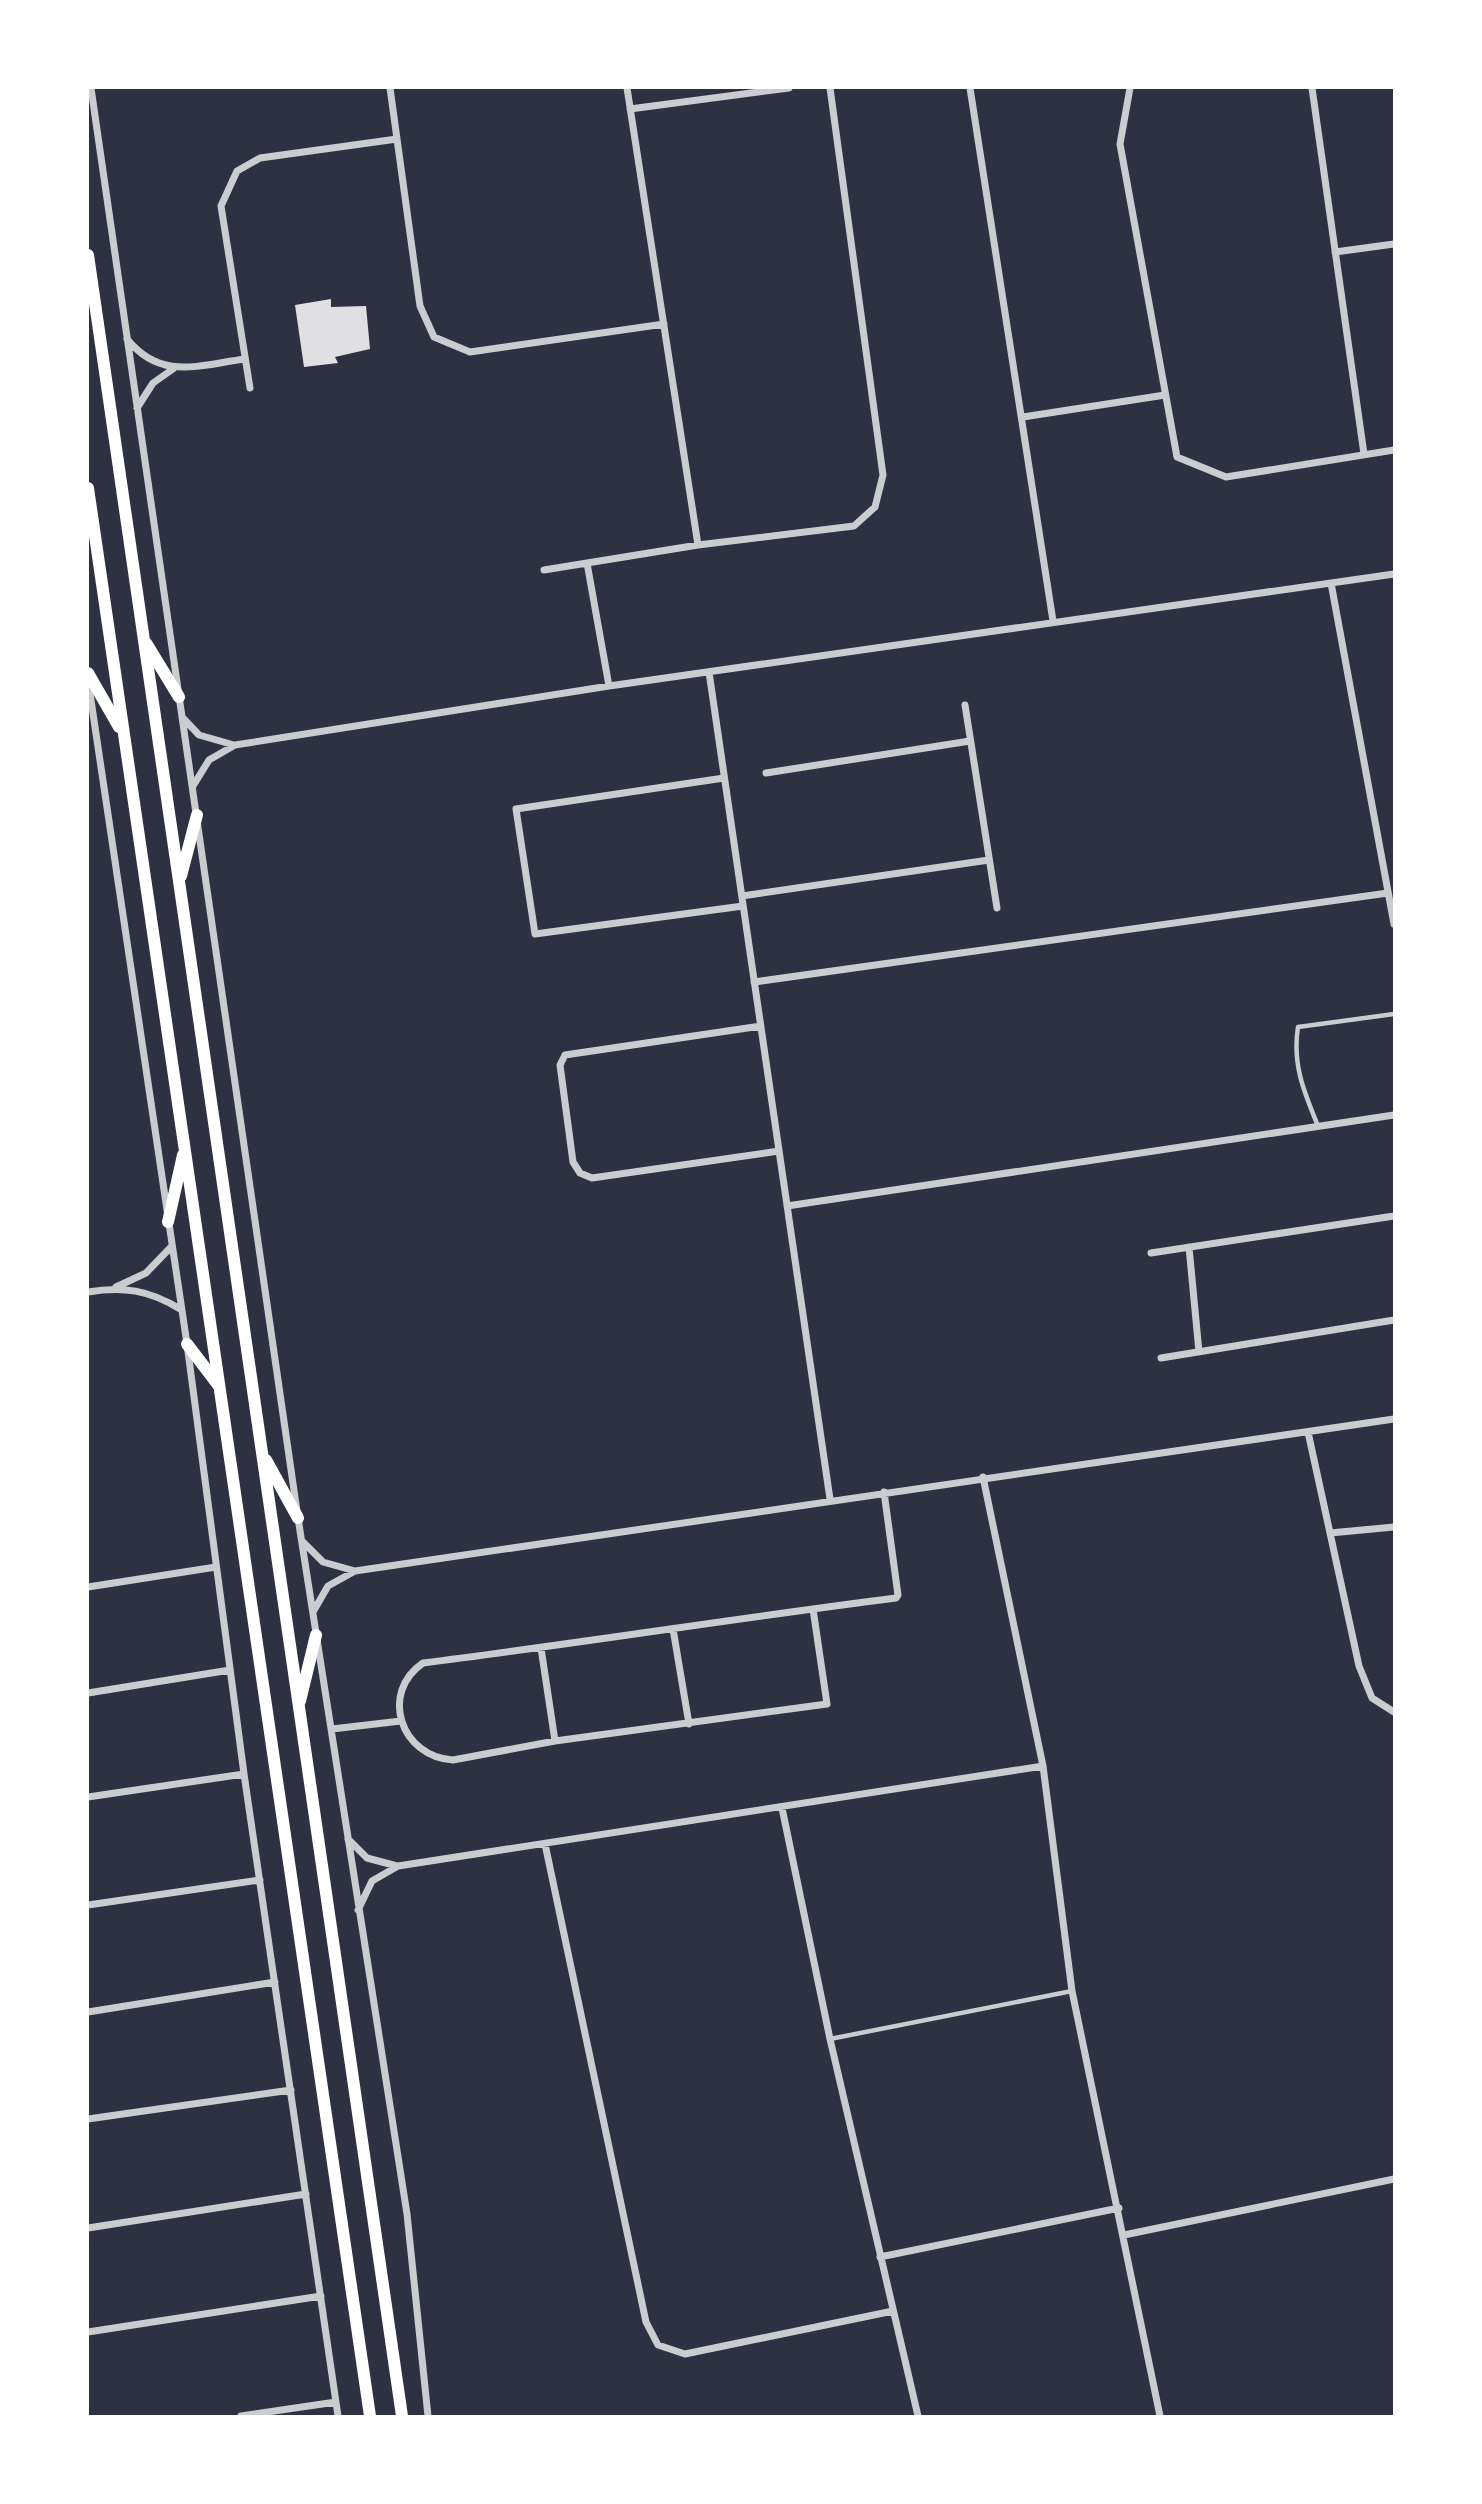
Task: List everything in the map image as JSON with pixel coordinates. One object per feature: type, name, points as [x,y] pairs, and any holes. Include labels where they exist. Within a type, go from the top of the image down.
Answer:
[{"type":"main road","points":[[88,255],[402,2417]]},
{"type":"main road","points":[[88,488],[89,511],[221,1388],[370,2417]]},
{"type":"main road","points":[[142,636],[179,697]]},
{"type":"main road","points":[[88,675],[124,734]]},
{"type":"main road","points":[[179,883],[197,815]]},
{"type":"main road","points":[[169,1222],[185,1148]]},
{"type":"main road","points":[[187,1344],[221,1388]]},
{"type":"main road","points":[[262,1453],[298,1518]]},
{"type":"main road","points":[[298,1708],[316,1635]]},
{"type":"street","points":[[91,88],[298,1518],[407,2214],[428,2417]]},
{"type":"street","points":[[390,88],[420,306],[434,337],[470,352],[664,324]]},
{"type":"street","points":[[627,88],[698,545]]},
{"type":"street","points":[[630,109],[789,88]]},
{"type":"street","points":[[544,570],[698,545],[855,526],[875,508],[883,475],[830,88]]},
{"type":"street","points":[[971,88],[1053,621]]},
{"type":"street","points":[[1130,88],[1120,144],[1177,457],[1226,477],[1395,450]]},
{"type":"street","points":[[1311,88],[1364,454]]},
{"type":"street","points":[[250,388],[221,206],[237,171],[260,158],[397,139]]},
{"type":"street","points":[[1335,252],[1395,244]]},
{"type":"street","points":[[127,339],[143,356],[173,369]]},
{"type":"street","points":[[137,409],[153,383],[173,369],[245,359]]},
{"type":"street","points":[[1023,418],[1166,395]]},
{"type":"street","points":[[587,563],[609,686]]},
{"type":"street","points":[[193,786],[209,760],[235,745],[609,686],[1395,574]]},
{"type":"street","points":[[1331,583],[1395,924]]},
{"type":"street","points":[[709,672],[830,1499]]},
{"type":"street","points":[[88,675],[187,1344],[244,1774],[338,2417]]},
{"type":"street","points":[[965,705],[996,908]]},
{"type":"street","points":[[181,717],[199,735],[235,745]]},
{"type":"street","points":[[766,773],[970,741]]},
{"type":"street","points":[[724,778],[516,809],[535,934],[743,906]]},
{"type":"street","points":[[742,896],[989,860]]},
{"type":"street","points":[[754,982],[1388,893]]},
{"type":"street","points":[[761,1027],[565,1055],[560,1065],[573,1162],[580,1173],[592,1178],[779,1150]]},
{"type":"street","points":[[788,1206],[1395,1115]]},
{"type":"street","points":[[1151,1253],[1395,1216]]},
{"type":"street","points":[[88,1292],[113,1288],[146,1273],[171,1247]]},
{"type":"street","points":[[1189,1247],[1199,1352]]},
{"type":"street","points":[[113,1288],[148,1293],[180,1309]]},
{"type":"street","points":[[1161,1358],[1395,1320]]},
{"type":"street","points":[[313,1612],[328,1586],[355,1571],[830,1499],[1395,1419]]},
{"type":"street","points":[[1308,1432],[1364,1682],[1372,1698],[1395,1712]]},
{"type":"street","points":[[983,1477],[1043,1766],[1072,1991],[1119,2208],[1160,2417]]},
{"type":"street","points":[[813,1609],[827,1704],[555,1741],[453,1760],[437,1759],[415,1747],[401,1721],[400,1696],[407,1674],[423,1663],[898,1597],[884,1492]]},
{"type":"street","points":[[1330,1533],[1395,1527]]},
{"type":"street","points":[[303,1542],[323,1563],[355,1571]]},
{"type":"street","points":[[88,1587],[216,1567]]},
{"type":"street","points":[[673,1629],[689,1724]]},
{"type":"street","points":[[541,1648],[555,1741]]},
{"type":"street","points":[[88,1693],[230,1670]]},
{"type":"street","points":[[331,1729],[401,1721]]},
{"type":"street","points":[[358,1911],[372,1881],[398,1866],[1043,1766]]},
{"type":"street","points":[[88,1797],[244,1774]]},
{"type":"street","points":[[782,1808],[830,2039],[918,2417]]},
{"type":"street","points":[[346,1836],[367,1858],[398,1866]]},
{"type":"street","points":[[545,1844],[646,2322],[659,2345],[685,2354],[893,2311]]},
{"type":"street","points":[[88,1905],[260,1880]]},
{"type":"street","points":[[88,2012],[275,1982]]},
{"type":"street","points":[[88,2119],[290,2090]]},
{"type":"street","points":[[1124,2235],[1395,2179]]},
{"type":"street","points":[[88,2228],[306,2194]]},
{"type":"street","points":[[880,2257],[1119,2208]]},
{"type":"street","points":[[88,2332],[321,2296]]},
{"type":"street","points":[[241,2417],[336,2402]]},
{"type":"lane","points":[[1318,1126],[1299,1079],[1294,1048],[1298,1027],[1395,1014]]},
{"type":"lane","points":[[830,2039],[1072,1991]]},
{"type":"building","points":[[331,299],[331,307],[366,306],[370,349],[335,357],[338,363],[304,367],[295,305]]}]
